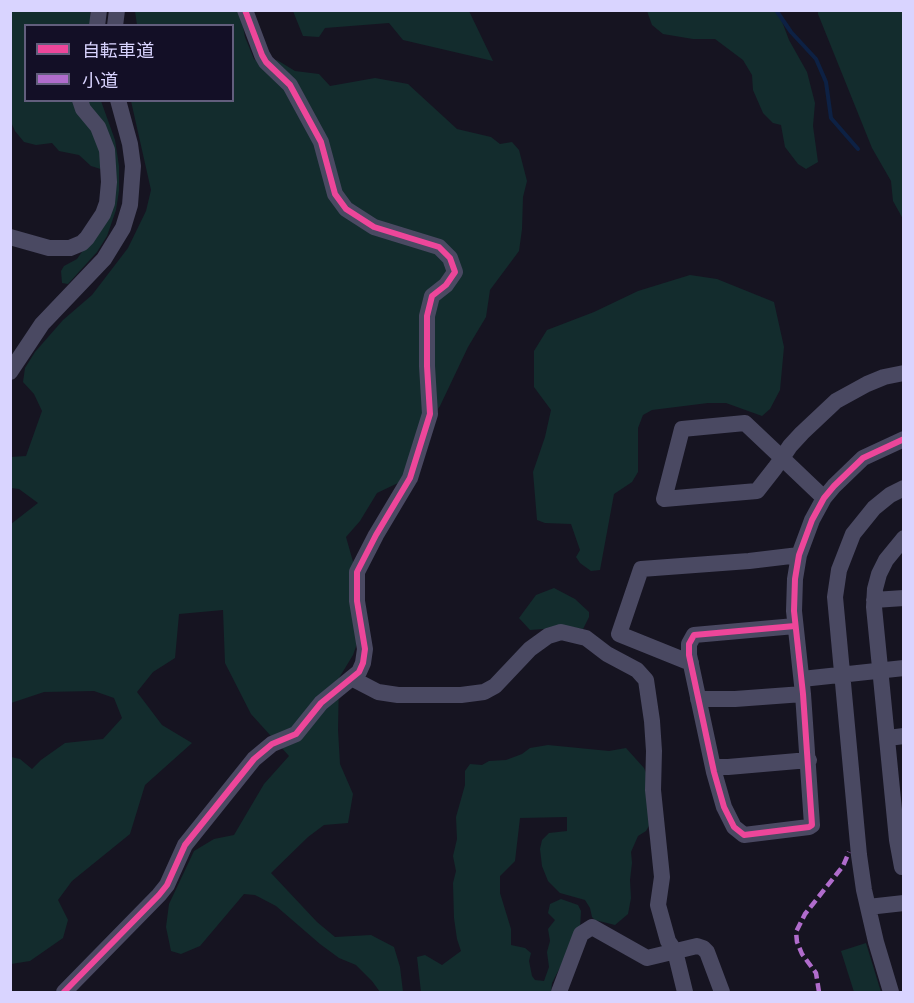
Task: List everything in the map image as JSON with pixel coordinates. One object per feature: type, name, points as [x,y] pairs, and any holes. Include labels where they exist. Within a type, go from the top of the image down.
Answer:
[{"type":"street","points":[[64,993],[159,895],[189,839],[254,759],[272,744],[296,734],[321,703],[359,672],[365,649],[357,601],[357,572],[410,478],[430,414],[427,316],[432,296],[446,285],[455,272],[450,258],[440,247],[374,227],[346,209],[335,194],[321,142],[290,85],[266,62],[245,10]]},
{"type":"street","points":[[10,237],[49,248],[70,248],[87,238],[103,214],[107,203],[109,182],[107,150],[98,127],[83,109],[81,102]]},
{"type":"street","points":[[10,372],[42,324],[104,259],[123,228],[130,205],[133,166],[130,144],[119,102]]},
{"type":"street","points":[[824,498],[782,458],[745,423],[682,429],[664,500],[757,491],[782,458],[802,432],[819,414],[836,401],[867,384],[903,373]]},
{"type":"street","points":[[795,626],[694,635],[689,644],[713,766],[729,817],[737,831],[744,835],[812,825],[803,686],[795,626],[794,593],[799,555],[812,520],[824,498],[845,473],[863,458],[903,439]]},
{"type":"street","points":[[891,993],[868,906],[857,837],[835,597],[843,557],[853,534],[883,499],[903,488]]},
{"type":"street","points":[[903,538],[886,560],[879,574],[874,600],[880,670],[896,737],[897,840],[903,867]]},
{"type":"street","points":[[691,663],[619,634],[641,569],[799,555]]},
{"type":"street","points":[[874,600],[903,598]]},
{"type":"street","points":[[353,679],[378,692],[398,695],[484,692],[495,686],[531,649],[548,636],[561,632],[586,638],[607,654],[638,670],[646,680],[654,751],[653,790],[663,878],[658,905],[668,941],[675,951],[685,993]]},
{"type":"street","points":[[698,699],[735,699],[803,686],[842,674],[903,668]]},
{"type":"street","points":[[713,766],[728,767],[809,760]]},
{"type":"street","points":[[868,906],[903,903]]},
{"type":"street","points":[[559,993],[581,934],[592,927],[647,958],[697,946],[703,948],[707,952],[722,993]]},
{"type":"green space","points":[[11,11],[90,11],[91,24],[24,24],[24,102],[101,102],[115,140],[119,166],[116,210],[107,236],[97,252],[68,284],[62,283],[61,271],[64,266],[77,259],[90,240],[110,172],[91,166],[79,155],[59,151],[52,143],[36,145],[24,142],[11,122]]},
{"type":"green space","points":[[135,11],[240,11],[245,37],[254,59],[260,63],[277,60],[295,71],[319,74],[330,86],[375,78],[408,84],[457,129],[491,137],[500,144],[512,142],[519,150],[527,181],[523,197],[519,251],[490,290],[486,317],[468,347],[440,406],[419,434],[409,466],[398,483],[377,493],[360,521],[346,537],[367,616],[353,655],[339,678],[340,764],[353,794],[348,823],[324,825],[308,837],[271,873],[317,922],[335,937],[371,935],[394,947],[400,967],[403,992],[380,992],[356,965],[339,958],[276,906],[255,895],[244,894],[200,946],[181,954],[171,951],[166,927],[169,904],[194,851],[214,839],[234,835],[264,784],[289,756],[251,714],[225,663],[223,610],[179,614],[175,658],[153,672],[137,692],[162,725],[192,743],[145,785],[130,834],[72,881],[58,900],[68,920],[63,938],[30,961],[11,964],[11,757],[20,759],[32,769],[65,743],[103,739],[122,718],[114,698],[94,691],[44,692],[11,703],[11,524],[38,503],[19,489],[11,488],[10,457],[26,456],[42,411],[34,394],[23,382],[25,368],[35,352],[63,320],[92,295],[128,248],[146,211],[151,190],[131,102],[234,102],[234,24],[137,24]]},
{"type":"green space","points":[[293,11],[469,11],[493,61],[403,40],[389,23],[325,28],[319,37],[303,36]]},
{"type":"green space","points":[[647,11],[778,11],[789,40],[807,72],[815,103],[813,126],[818,162],[806,169],[798,164],[785,147],[781,125],[773,123],[763,113],[753,90],[752,75],[743,60],[715,39],[693,39],[663,34],[652,25]]},
{"type":"green space","points":[[818,11],[903,11],[903,219],[893,201],[891,181],[872,148]]},
{"type":"green space","points":[[690,275],[717,279],[774,302],[784,347],[780,390],[770,409],[762,416],[726,403],[652,410],[643,415],[638,428],[638,472],[632,482],[614,494],[600,570],[591,571],[576,557],[580,550],[571,524],[545,523],[537,520],[533,472],[551,410],[534,387],[534,351],[547,330],[594,312],[638,291]]},
{"type":"green space","points":[[554,588],[575,599],[589,612],[583,629],[569,627],[530,630],[519,618],[536,595]]},
{"type":"green space","points":[[548,745],[609,751],[626,748],[644,768],[648,777],[650,824],[646,831],[638,836],[631,852],[631,898],[628,914],[615,925],[595,920],[585,900],[560,893],[548,881],[542,866],[540,849],[542,840],[549,833],[567,831],[567,817],[520,818],[515,861],[500,876],[500,893],[511,929],[511,945],[525,948],[531,953],[529,961],[535,980],[544,981],[549,967],[548,929],[555,920],[548,913],[550,904],[561,899],[578,905],[581,911],[580,928],[552,983],[551,992],[421,992],[417,957],[425,955],[442,965],[461,951],[454,918],[453,883],[456,871],[453,856],[457,839],[456,817],[465,785],[465,771],[470,764],[482,765],[489,761],[506,760],[530,748]]},
{"type":"green space","points":[[866,943],[881,992],[854,992],[841,951]]},
{"type":"waterway","points":[[776,10],[791,32],[816,59],[826,82],[831,118],[858,149]]},
{"type":"marked path","points":[[819,992],[816,973],[802,954],[796,932],[805,914],[843,866],[849,852]]},
{"type":"cycle path","points":[[64,992],[159,895],[167,885],[185,845],[254,759],[272,744],[296,734],[321,703],[359,672],[365,649],[357,601],[357,572],[410,478],[430,414],[427,316],[432,296],[446,285],[455,272],[450,258],[439,247],[374,227],[346,209],[335,194],[321,142],[290,85],[266,62],[245,10]]},
{"type":"cycle path","points":[[795,626],[694,635],[689,644],[689,655],[714,772],[724,807],[734,827],[744,835],[812,825],[803,694],[794,611],[795,579],[799,555],[812,520],[824,498],[834,486],[863,458],[904,439]]}]
